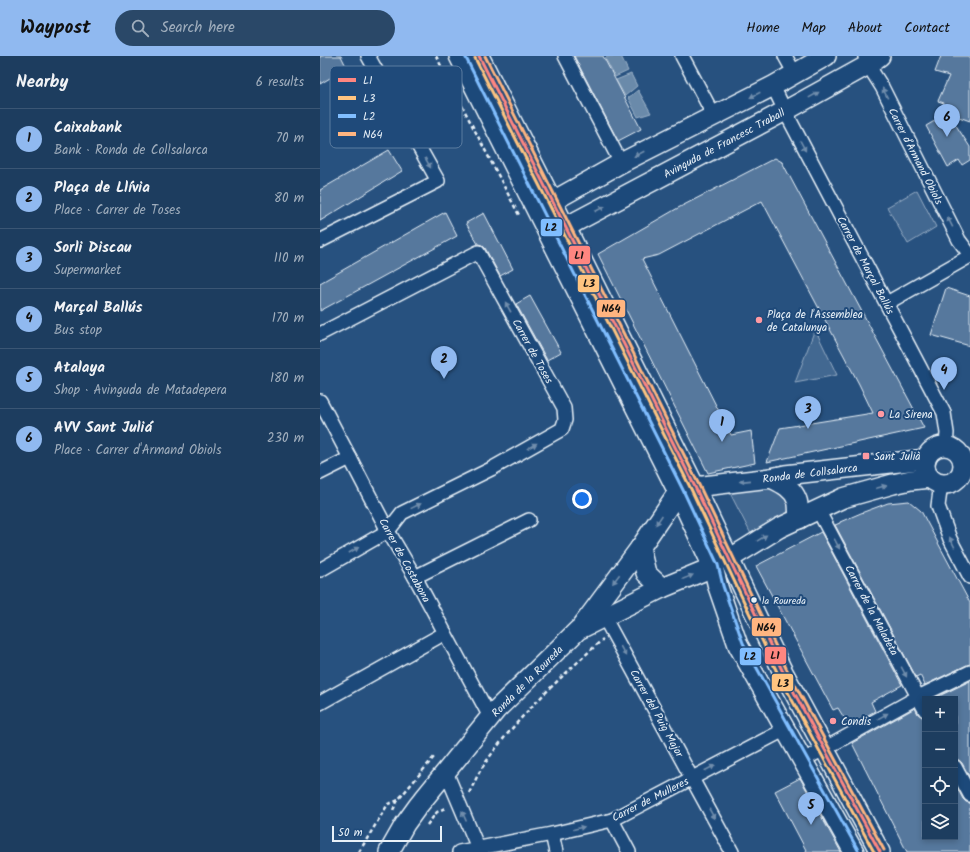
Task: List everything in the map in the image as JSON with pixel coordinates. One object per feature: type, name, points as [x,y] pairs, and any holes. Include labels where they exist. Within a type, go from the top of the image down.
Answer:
[{"type":"street","points":[[368,56],[374,66]]},
{"type":"street","points":[[459,56],[686,489]]},
{"type":"street","points":[[479,56],[566,228],[721,563],[782,670],[880,852]]},
{"type":"street","points":[[566,56],[621,163]]},
{"type":"street","points":[[682,56],[714,116]]},
{"type":"street","points":[[785,56],[795,74]]},
{"type":"street","points":[[553,201],[621,163],[773,86],[826,56]]},
{"type":"street","name":"Avinguda de Francesc Traball","points":[[566,228],[785,111],[871,59]]},
{"type":"street","name":"Carrer d'Armand Obiols","points":[[871,59],[882,87],[959,240],[970,255]]},
{"type":"street","name":"Carrer de Marçal Ballús","points":[[773,86],[944,413],[948,433],[958,450]]},
{"type":"street","points":[[320,241],[438,181],[420,148]]},
{"type":"street","name":"Carrer de Toses","points":[[320,334],[478,252],[564,408],[565,420],[562,429],[491,469],[402,513],[388,531]]},
{"type":"street","points":[[887,303],[970,255]]},
{"type":"street","name":"Carrer de Costabona","points":[[320,402],[388,531],[415,577],[490,717]]},
{"type":"street","points":[[721,563],[779,528],[843,498],[911,480],[935,481],[947,484],[965,474],[962,469],[962,463],[958,450],[940,447],[929,454],[926,459],[925,469],[935,481],[938,506],[950,539],[970,577]]},
{"type":"street","points":[[320,473],[350,458]]},
{"type":"street","name":"Ronda de Collsalarca","points":[[686,489],[785,475],[926,459]]},
{"type":"street","points":[[771,478],[785,484],[793,492],[797,500],[799,519]]},
{"type":"street","points":[[578,630],[686,489]]},
{"type":"street","name":"Carrer de la Maladeta","points":[[818,510],[922,704]]},
{"type":"street","points":[[415,577],[530,520]]},
{"type":"street","points":[[320,570],[388,531]]},
{"type":"street","points":[[640,548],[646,573],[662,588]]},
{"type":"street","points":[[721,563],[718,587],[738,645],[854,852]]},
{"type":"street","name":"Ronda de la Roureda","points":[[389,852],[405,824],[418,806],[490,717],[578,630],[609,625],[662,588],[721,563]]},
{"type":"street","name":"Carrer del Puig Major","points":[[609,625],[732,852]]},
{"type":"street","points":[[320,703],[445,634]]},
{"type":"street","points":[[803,760],[918,697],[970,672]]},
{"type":"street","name":"Carrer de Mulleres","points":[[459,852],[478,850],[612,820],[786,729]]},
{"type":"street","points":[[956,768],[970,796]]},
{"type":"street","points":[[446,772],[478,850]]},
{"type":"street","points":[[612,820],[629,852]]},
{"type":"street","points":[[552,834],[556,852]]},
{"type":"path","points":[[423,830],[437,812],[466,798],[502,741],[558,680],[606,636],[609,625]]},
{"type":"shaded area","points":[[610,56],[621,56],[628,71],[615,77],[605,58]]},
{"type":"shaded area","points":[[631,74],[637,86],[625,96],[616,80]]},
{"type":"shaded area","points":[[638,90],[651,113],[638,117],[628,98]]},
{"type":"shaded area","points":[[917,190],[936,227],[908,244],[887,207]]},
{"type":"shaded area","points":[[815,329],[837,375],[795,383]]},
{"type":"shaded area","points":[[771,487],[786,494],[789,506],[787,514],[785,517],[752,536],[730,493]]},
{"type":"building","points":[[320,56],[341,56],[346,66],[330,66],[330,78],[320,84]]},
{"type":"building","points":[[574,56],[603,56],[641,129],[618,141]]},
{"type":"building","points":[[941,56],[970,56],[970,121],[948,113],[970,147],[970,160],[962,165],[959,160],[948,167],[926,126],[938,119],[944,103],[938,101],[949,76],[935,72]]},
{"type":"building","points":[[389,150],[402,171],[320,221],[320,190]]},
{"type":"building","points":[[775,158],[782,162],[924,428],[767,462],[780,428],[873,413],[762,201],[659,255],[642,259],[731,435],[751,431],[755,463],[708,473],[598,254],[678,208]]},
{"type":"building","points":[[445,212],[457,236],[320,311],[320,283]]},
{"type":"building","points":[[484,213],[513,269],[500,276],[485,248],[478,244],[466,223]]},
{"type":"building","points":[[946,288],[970,296],[970,346],[931,335]]},
{"type":"building","points":[[530,296],[561,352],[547,360],[516,304]]},
{"type":"building","points":[[909,501],[921,511],[970,603],[970,664],[925,685],[920,675],[916,677],[835,525],[888,503]]},
{"type":"building","points":[[821,532],[902,685],[871,702],[875,711],[849,726],[838,708],[833,710],[756,566]]},
{"type":"building","points":[[970,681],[970,778],[962,763],[958,760],[958,696],[939,696]]},
{"type":"building","points":[[915,708],[918,714],[922,716],[922,840],[958,840],[958,790],[963,799],[970,803],[970,852],[907,852],[852,743]]},
{"type":"building","points":[[800,778],[841,852],[807,852],[775,791]]},
{"type":"transit line","name":"L2","points":[[465,56],[683,490],[718,565],[723,586],[743,643],[858,850]]},
{"type":"transit line","name":"L1","points":[[479,56],[695,487],[782,670],[880,852]]},
{"type":"transit line","name":"N64","points":[[485,56],[699,485],[786,668],[884,850]]},
{"type":"transit line","name":"L3","points":[[475,58],[691,489],[777,672],[874,852]]},
{"type":"place","name":"AVV Sant Juliá","points":[[947,137]]},
{"type":"place","name":"Plaça de l'Assemblea de Catalunya","points":[[759,320]]},
{"type":"place","name":"Plaça de Llívia","points":[[444,379]]},
{"type":"place","name":"Marçal Ballús","points":[[944,390]]},
{"type":"place","name":"La Sirena","points":[[881,414]]},
{"type":"place","name":"Sorli Discau","points":[[808,429]]},
{"type":"place","name":"Caixabank","points":[[722,442]]},
{"type":"place","name":"Sant Julià","points":[[866,456]]},
{"type":"place","name":"la Roureda","points":[[754,600]]},
{"type":"place","name":"Condis","points":[[833,721]]},
{"type":"place","name":"Atalaya","points":[[811,825]]}]
